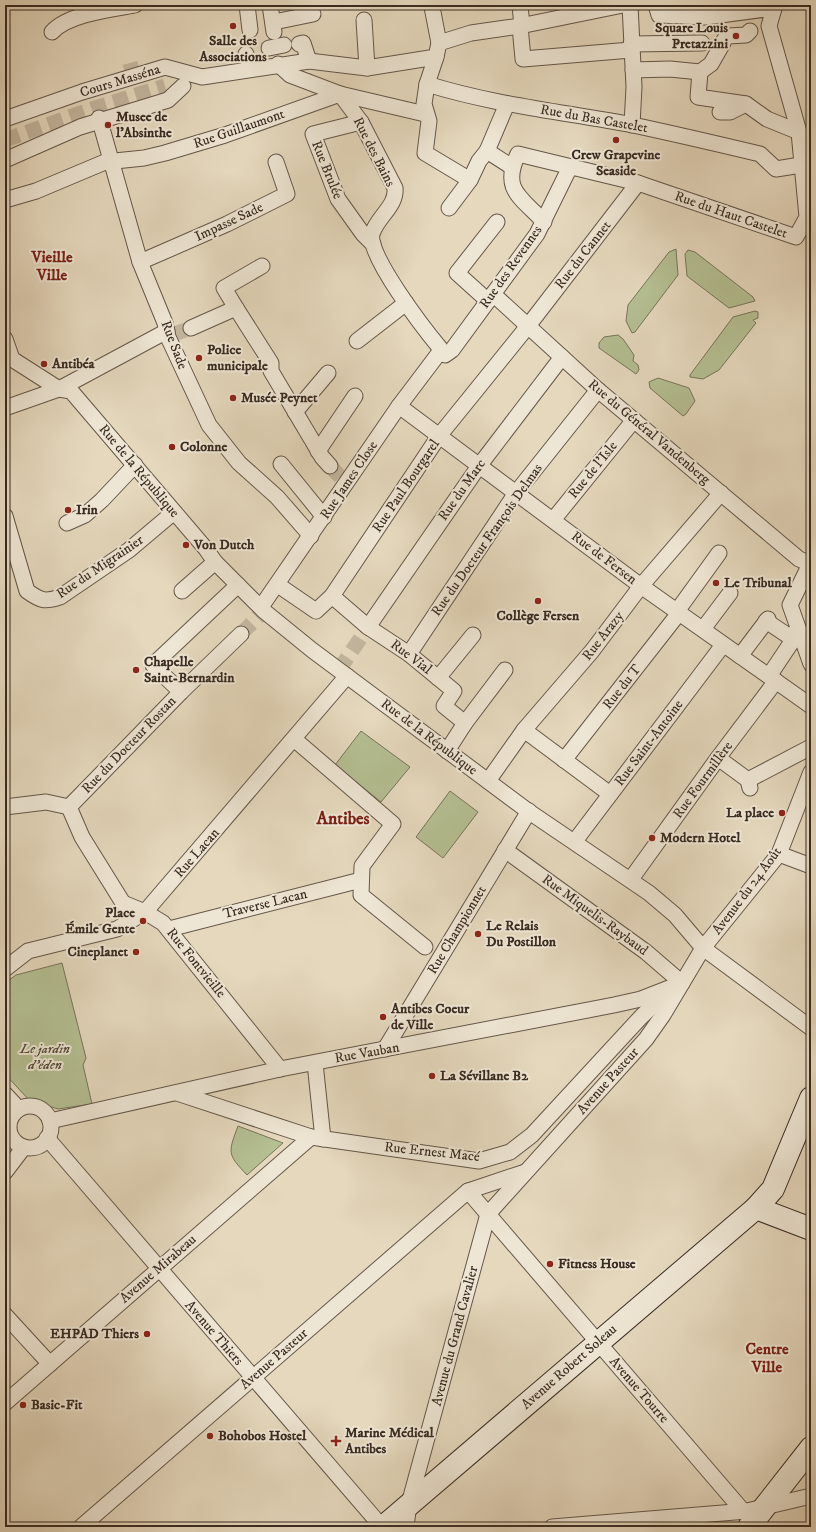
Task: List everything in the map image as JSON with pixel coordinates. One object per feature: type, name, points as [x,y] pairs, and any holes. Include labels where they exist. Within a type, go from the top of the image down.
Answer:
[{"type":"street","points":[[52,32],[59,24],[106,10],[135,5]]},
{"type":"street","points":[[246,5],[250,30]]},
{"type":"street","points":[[270,5],[276,39],[313,14]]},
{"type":"street","points":[[520,5],[523,59],[631,47],[702,43]]},
{"type":"street","name":"Cours Masséna","points":[[5,119],[82,92],[165,67],[202,77],[248,62],[278,64],[309,61],[367,68],[437,50],[471,33],[521,26],[623,5]]},
{"type":"street","points":[[630,5],[634,87],[632,125]]},
{"type":"street","points":[[656,5],[659,15],[705,17],[774,7]]},
{"type":"street","points":[[432,7],[437,50],[427,84],[424,104],[429,121],[425,153],[470,180]]},
{"type":"street","points":[[633,70],[670,69],[700,72],[711,64],[728,36],[746,35],[774,7]]},
{"type":"street","name":"Rue du Haut Castelet","points":[[512,167],[518,154],[638,183],[796,237],[807,216],[799,132],[769,26],[774,7]]},
{"type":"street","points":[[364,20],[367,68]]},
{"type":"street","points":[[299,44],[302,43],[309,61]]},
{"type":"street","points":[[278,64],[290,75],[340,94],[426,114]]},
{"type":"street","points":[[700,72],[698,97],[746,104],[767,119],[799,132]]},
{"type":"street","points":[[5,160],[99,120],[168,100],[183,86],[202,77]]},
{"type":"street","name":"Rue du Bas Castelet","points":[[427,84],[450,91],[507,104],[632,125],[760,154],[776,168],[801,165]]},
{"type":"street","points":[[165,86],[183,86]]},
{"type":"street","name":"Rue des Bains","points":[[340,94],[361,122],[395,188],[395,195],[376,224],[372,235],[373,244]]},
{"type":"street","name":"Rue Guillaumont","points":[[5,200],[36,191],[105,162],[144,158],[165,153],[225,135],[340,94]]},
{"type":"street","points":[[449,208],[470,180],[479,161],[487,151],[507,104]]},
{"type":"street","points":[[720,112],[730,112],[746,104]]},
{"type":"street","name":"Rue Sade","points":[[99,120],[140,262],[209,425],[239,463],[277,497],[311,536]]},
{"type":"street","name":"Rue Brulée","points":[[361,122],[313,134],[338,199],[363,234],[373,244]]},
{"type":"street","points":[[487,151],[512,167],[511,181],[513,189],[544,222]]},
{"type":"street","name":"Impasse Sade","points":[[140,262],[227,224],[287,194],[276,162]]},
{"type":"street","name":"Rue des Revennes","points":[[439,353],[445,355],[452,350],[544,222],[570,167]]},
{"type":"street","name":"Rue du Cannet","points":[[528,326],[638,183]]},
{"type":"street","name":"Rue du Général Vandenberg","points":[[497,222],[457,273],[528,326],[598,390],[799,559],[811,563]]},
{"type":"street","points":[[373,244],[379,258],[406,303],[440,348],[439,353]]},
{"type":"street","points":[[262,266],[224,288],[271,363],[271,371],[318,451],[330,466]]},
{"type":"street","points":[[357,341],[406,303]]},
{"type":"street","points":[[191,328],[236,308]]},
{"type":"street","name":"Rue Paul Bourgarel","points":[[278,585],[316,611],[332,596],[439,436],[528,326]]},
{"type":"street","points":[[5,408],[59,389],[170,334]]},
{"type":"street","name":"Rue de la République","points":[[5,339],[12,359],[59,389],[71,391],[215,562],[262,611],[529,812],[631,879],[659,895],[703,948],[811,1028]]},
{"type":"street","name":"Rue James Close","points":[[262,611],[399,406],[439,353]]},
{"type":"street","name":"Rue du Marc","points":[[368,627],[479,466],[562,357]]},
{"type":"street","points":[[295,412],[328,373]]},
{"type":"street","name":"Rue du Docteur François Delmas","points":[[409,654],[516,493],[598,390]]},
{"type":"street","points":[[318,451],[355,396]]},
{"type":"street","name":"Rue de Fersen","points":[[399,406],[641,586],[811,706]]},
{"type":"street","name":"Rue de l'Isle","points":[[553,520],[634,420]]},
{"type":"street","points":[[281,464],[324,517]]},
{"type":"street","points":[[67,523],[84,515],[102,500],[134,465]]},
{"type":"street","name":"Rue Arazy","points":[[488,781],[524,730],[592,651],[641,586],[721,493]]},
{"type":"street","name":"Rue du Migrainier","points":[[5,516],[27,591],[37,598],[48,601],[60,596],[129,550],[174,512]]},
{"type":"street","name":"Rue du T","points":[[564,760],[679,613],[680,607],[719,553]]},
{"type":"street","points":[[182,591],[215,562]]},
{"type":"street","points":[[811,563],[790,604],[811,664]]},
{"type":"street","points":[[181,692],[153,665],[238,585]]},
{"type":"street","points":[[703,630],[716,609],[730,593]]},
{"type":"street","name":"Rue Vial","points":[[332,596],[368,627],[409,654],[454,691],[444,706],[465,723]]},
{"type":"street","name":"Rue Fourmillère","points":[[631,879],[773,679],[793,636],[767,620],[740,656]]},
{"type":"street","name":"Rue du Docteur Rostan","points":[[69,807],[181,692],[241,634]]},
{"type":"street","points":[[438,678],[473,635]]},
{"type":"street","name":"Rue Saint-Antoine","points":[[575,841],[723,645]]},
{"type":"street","points":[[447,751],[465,723],[505,670]]},
{"type":"street","name":"Rue Lacan","points":[[5,969],[28,951],[117,929],[145,912],[347,676]]},
{"type":"street","points":[[524,730],[610,794]]},
{"type":"street","points":[[295,737],[393,824],[362,866],[361,895],[425,947]]},
{"type":"street","points":[[718,758],[749,784],[811,747]]},
{"type":"street","name":"Avenue du 24 Août","points":[[677,985],[703,948],[778,854],[811,772]]},
{"type":"street","points":[[5,807],[46,802],[69,807]]},
{"type":"street","name":"Rue Fontvieille","points":[[69,807],[82,837],[123,903],[145,912],[163,923],[280,1069]]},
{"type":"street","name":"Rue Championnet","points":[[385,1049],[529,812]]},
{"type":"street","name":"Rue Miquelis-Raybaud","points":[[505,850],[646,952],[677,985]]},
{"type":"street","points":[[778,854],[811,866]]},
{"type":"street","name":"Traverse Lacan","points":[[168,929],[361,880]]},
{"type":"street","name":"Rue Vauban","points":[[50,1121],[280,1069],[614,1005],[641,999],[677,985]]},
{"type":"street","name":"Rue Ernest Macé","points":[[177,1093],[317,1138],[479,1161],[510,1152],[532,1135],[641,1017],[677,985]]},
{"type":"street","name":"Avenue Pasteur","points":[[488,1214],[646,1039],[677,985]]},
{"type":"street","points":[[315,1063],[317,1138]]},
{"type":"street","points":[[5,1094],[19,1109]]},
{"type":"street","name":"Avenue Robert Soleau","points":[[382,1527],[756,1208],[773,1189],[811,1098]]},
{"type":"street","points":[[32,1106],[46,1114],[50,1121],[50,1131],[47,1138],[38,1146],[31,1148],[24,1147],[17,1143],[7,1132],[10,1119],[19,1109],[32,1106]]},
{"type":"street","name":"Avenue Thiers","points":[[47,1138],[158,1269],[382,1527]]},
{"type":"street","name":"Avenue Mirabeau","points":[[5,1403],[158,1269],[317,1138]]},
{"type":"street","points":[[5,1172],[24,1147]]},
{"type":"street","name":"Avenue Pasteur","points":[[81,1527],[468,1191],[526,1172]]},
{"type":"street","points":[[468,1191],[488,1214]]},
{"type":"street","points":[[756,1208],[811,1229]]},
{"type":"street","name":"Avenue Tourre","points":[[488,1214],[598,1343],[752,1515]]},
{"type":"street","name":"Avenue du Grand Cavalier","points":[[406,1527],[409,1504],[488,1214]]},
{"type":"street","points":[[5,1315],[50,1364]]},
{"type":"street","points":[[752,1515],[811,1448]]},
{"type":"street","points":[[552,1527],[752,1515],[811,1496]]},
{"type":"green space","points":[[676,249],[678,275],[635,332],[632,333],[626,321],[628,305],[669,252]]},
{"type":"green space","points":[[688,250],[695,252],[753,297],[755,301],[729,308],[687,276],[685,254]]},
{"type":"green space","points":[[755,311],[758,312],[758,318],[753,320],[756,323],[719,370],[703,379],[690,377],[733,317]]},
{"type":"green space","points":[[618,335],[623,339],[634,355],[633,361],[638,365],[639,370],[636,374],[599,348],[599,343],[604,337]]},
{"type":"green space","points":[[658,378],[689,388],[695,401],[686,414],[683,416],[650,388],[649,382]]},
{"type":"green space","points":[[361,731],[410,767],[381,802],[335,765]]},
{"type":"green space","points":[[450,791],[478,812],[443,858],[416,837]]},
{"type":"green space","name":"Le jardin d'éden","points":[[62,963],[86,1058],[83,1065],[92,1104],[58,1109],[29,1100],[5,1074],[5,983],[16,975]]},
{"type":"green space","points":[[238,1126],[283,1143],[247,1175],[236,1162],[231,1153],[232,1142]]},
{"type":"tunnel","points":[[130,63],[132,70]]},
{"type":"tunnel","points":[[5,140],[95,108],[165,86]]},
{"type":"tunnel","points":[[174,334],[191,328]]},
{"type":"tunnel","points":[[330,466],[346,483]]},
{"type":"tunnel","points":[[241,634],[260,615]]},
{"type":"tunnel","points":[[339,670],[368,627]]},
{"type":"place","name":"Salle des Associations","points":[[233,26]]},
{"type":"place","name":"Square Louis Pretazzini","points":[[736,36]]},
{"type":"place","name":"Musee de l'Absinthe","points":[[108,125]]},
{"type":"place","name":"Crew Grapevine Seaside","points":[[616,140]]},
{"type":"place","name":"Police municipale","points":[[199,358]]},
{"type":"place","name":"Antibéa","points":[[44,364]]},
{"type":"place","name":"Musée Peynet","points":[[233,398]]},
{"type":"place","name":"Colonne","points":[[172,447]]},
{"type":"place","name":"Irin","points":[[68,510]]},
{"type":"place","name":"Von Dutch","points":[[186,545]]},
{"type":"place","name":"Le Tribunal","points":[[716,583]]},
{"type":"place","name":"Collège Fersen","points":[[538,601]]},
{"type":"place","name":"Chapelle Saint-Bernardin","points":[[136,670]]},
{"type":"place","name":"La place","points":[[782,813]]},
{"type":"place","name":"Modern Hotel","points":[[652,838]]},
{"type":"place","name":"Place Émile Gente","points":[[143,921]]},
{"type":"place","name":"Le Relais Du Postillon","points":[[478,934]]},
{"type":"place","name":"Cineplanet","points":[[136,952]]},
{"type":"place","name":"Antibes Coeur de Ville","points":[[383,1017]]},
{"type":"place","name":"La Sévillane B2","points":[[432,1076]]},
{"type":"place","name":"Fitness House","points":[[550,1264]]},
{"type":"place","name":"EHPAD Thiers","points":[[147,1334]]},
{"type":"place","name":"Basic-Fit","points":[[23,1405]]},
{"type":"place","name":"Bohobos Hostel","points":[[210,1436]]},
{"type":"place","name":"Marine Médical Antibes","points":[[336,1441]]},
{"type":"district","name":"Vieille Ville","points":[[52,266]]},
{"type":"district","name":"Antibes","points":[[343,819]]},
{"type":"district","name":"Centre Ville","points":[[767,1358]]}]
